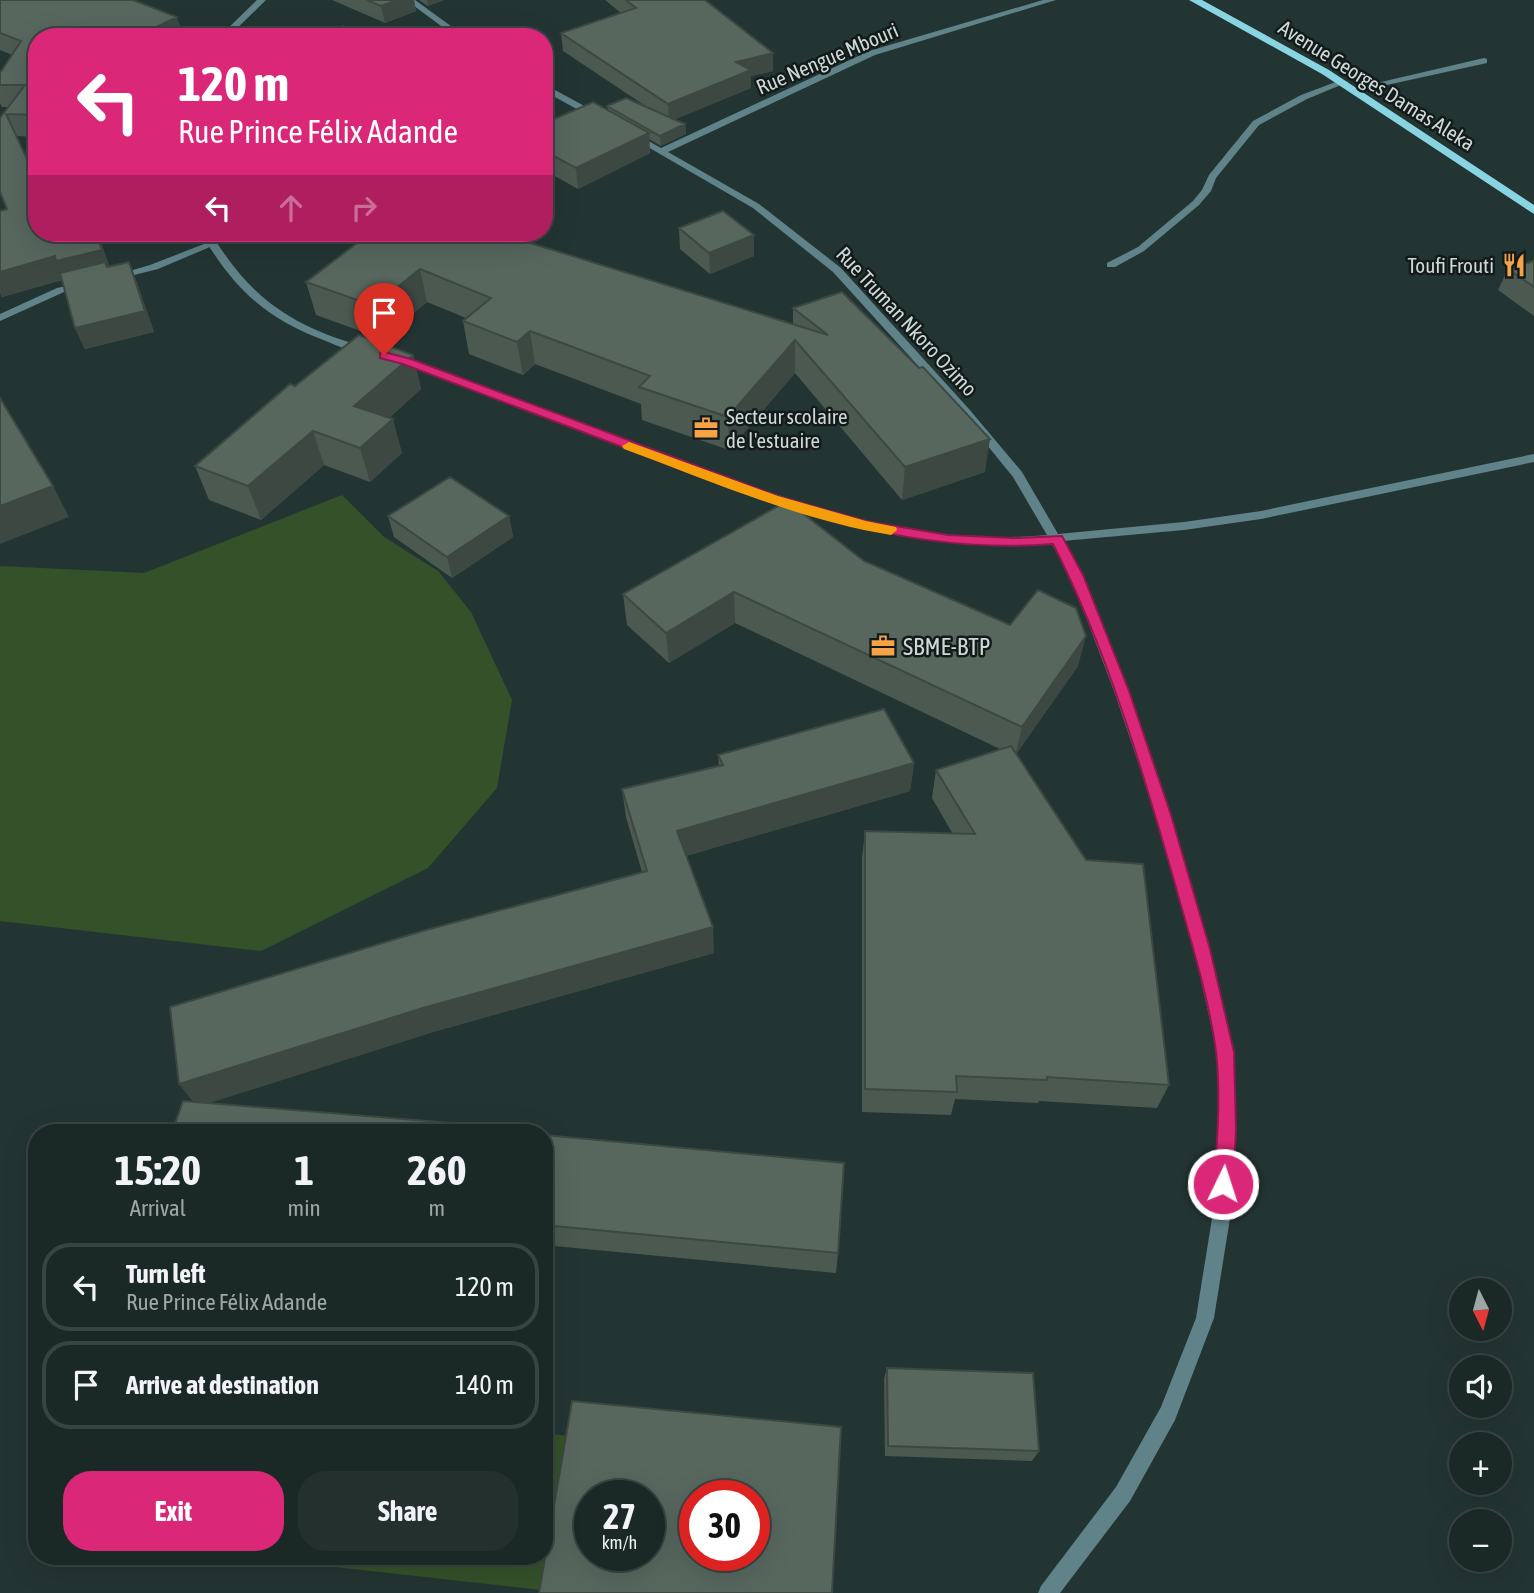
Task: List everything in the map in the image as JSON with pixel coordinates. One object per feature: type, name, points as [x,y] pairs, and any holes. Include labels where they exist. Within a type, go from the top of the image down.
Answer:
[{"type":"main road","name":"Avenue Georges Damas Aleka","points":[[1194,0],[1289,50],[1355,89],[1534,210]]},
{"type":"street","points":[[232,28],[262,0]]},
{"type":"street","points":[[410,0],[449,28]]},
{"type":"street","name":"Rue Nengue Mbouri","points":[[662,152],[872,54],[1052,0]]},
{"type":"street","points":[[1355,89],[1484,61]]},
{"type":"street","points":[[1111,265],[1141,250],[1196,203],[1206,191],[1212,177],[1256,122],[1304,97],[1343,82]]},
{"type":"street","points":[[553,92],[606,121]]},
{"type":"street","name":"Rue Truman Nkoro Ozimo","points":[[627,133],[756,206],[837,270],[956,401],[1018,475],[1076,575],[1121,691],[1163,815],[1198,935],[1225,1052],[1227,1129],[1222,1212],[1205,1318],[1168,1413],[1122,1494],[1048,1593]]},
{"type":"street","points":[[0,318],[61,290],[154,267],[201,242]]},
{"type":"street","points":[[212,242],[260,302],[338,344],[407,361],[774,499],[866,526],[948,539],[1013,542],[1057,539],[1261,515],[1534,458]]},
{"type":"green space","points":[[342,495],[384,537],[438,571],[471,612],[512,700],[497,788],[428,868],[261,951],[0,921],[0,566],[144,573]]},
{"type":"green space","points":[[553,1434],[567,1436],[553,1519]]},
{"type":"green space","points":[[316,1565],[545,1565],[541,1590]]},
{"type":"building","points":[[0,0],[133,0],[177,17],[155,28],[28,28],[28,115],[6,114],[28,161],[28,242],[99,242],[102,250],[56,261],[55,256],[0,272],[0,211],[7,209],[0,192],[0,118],[25,85],[0,85],[0,73],[21,41],[0,33]]},
{"type":"building","points":[[367,0],[397,0],[381,6]]},
{"type":"building","points":[[626,0],[705,0],[773,53],[736,62],[751,70],[668,104],[561,33],[636,8]]},
{"type":"building","points":[[626,98],[685,124],[660,136],[607,106]]},
{"type":"building","points":[[593,102],[649,133],[576,168],[553,156],[553,120]]},
{"type":"building","points":[[723,211],[754,235],[709,253],[679,228]]},
{"type":"building","points":[[358,242],[527,242],[828,335],[793,308],[842,292],[919,368],[923,367],[990,439],[905,467],[795,340],[728,417],[639,387],[650,376],[530,331],[517,342],[463,321],[491,298],[420,269],[374,306],[306,282]]},
{"type":"building","points":[[1534,261],[1534,287],[1508,269]]},
{"type":"building","points":[[105,262],[107,267],[129,262],[145,311],[75,328],[60,273]]},
{"type":"building","points":[[359,335],[413,355],[354,406],[393,419],[360,448],[313,431],[248,486],[195,466],[290,384],[295,386]]},
{"type":"building","points":[[0,398],[53,486],[0,506]]},
{"type":"building","points":[[450,477],[509,516],[447,557],[388,516]]},
{"type":"building","points":[[787,501],[864,561],[1010,625],[1038,590],[1076,608],[1086,636],[1022,727],[734,592],[666,633],[623,594]]},
{"type":"building","points":[[884,709],[914,763],[677,831],[713,927],[423,1008],[179,1084],[170,1007],[426,930],[647,871],[622,789],[723,765],[718,755]]},
{"type":"building","points":[[1011,746],[1086,860],[1143,864],[1169,1085],[1047,1077],[1047,1080],[956,1076],[957,1092],[865,1089],[865,831],[975,834],[936,770]]},
{"type":"building","points":[[183,1101],[465,1124],[175,1124]]},
{"type":"building","points":[[553,1136],[844,1163],[838,1253],[553,1226]]},
{"type":"building","points":[[887,1368],[1033,1373],[1039,1451],[888,1446]]},
{"type":"building","points":[[572,1401],[841,1427],[832,1593],[539,1593],[544,1565],[553,1565],[553,1512]]},
{"type":"slow traffic","points":[[629,446],[774,499],[866,526],[891,530]]},
{"type":"place","name":"Toufi Frouti","points":[[1514,265]]},
{"type":"place","name":"Secteur scolaire de l'estuaire","points":[[706,428]]},
{"type":"place","name":"SBME-BTP","points":[[883,646]]},
{"type":"route","points":[[384,355],[407,361],[774,499],[866,526],[948,539],[1013,542],[1057,539],[1076,575],[1121,691],[1163,815],[1202,949],[1225,1052],[1227,1129],[1223,1184]]}]
